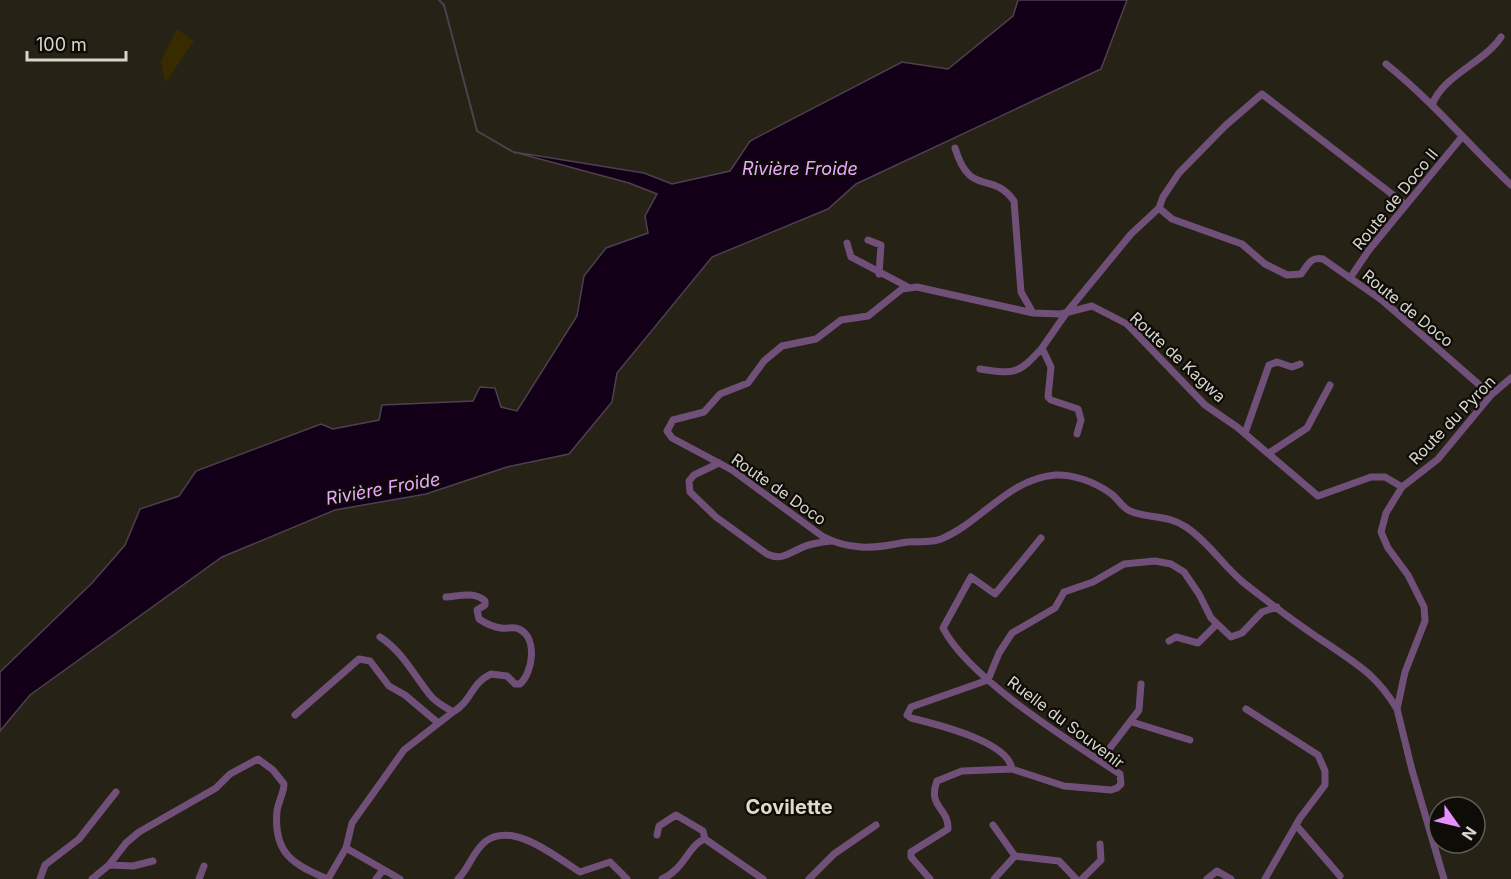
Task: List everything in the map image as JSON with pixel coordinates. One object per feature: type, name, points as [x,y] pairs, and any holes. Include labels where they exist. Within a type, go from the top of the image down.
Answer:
[{"type":"street","points":[[1432,105],[1440,92],[1490,52],[1501,37]]},
{"type":"street","points":[[1386,64],[1432,105],[1461,138],[1511,185]]},
{"type":"street","points":[[980,369],[1010,374],[1021,370],[1131,234],[1159,208],[1163,197],[1179,173],[1262,94],[1406,205]]},
{"type":"street","name":"Route de Doco II","points":[[1350,278],[1461,138]]},
{"type":"street","points":[[956,148],[962,169],[969,177],[1002,189],[1014,201],[1021,292],[1033,313]]},
{"type":"street","name":"Route de Doco","points":[[1159,208],[1172,219],[1242,244],[1265,264],[1287,275],[1301,274],[1316,257],[1383,301],[1491,395]]},
{"type":"street","points":[[868,240],[881,245],[879,273]]},
{"type":"street","points":[[847,243],[851,257],[908,287],[917,287],[1033,313]]},
{"type":"street","name":"Route de Doco","points":[[908,287],[868,316],[841,320],[816,339],[782,346],[764,362],[748,383],[720,394],[704,412],[669,423],[669,435],[719,463],[832,541],[863,549],[941,539],[985,510],[1002,495],[1017,487],[1052,476],[1072,475],[1110,493],[1129,510],[1140,514],[1164,516],[1185,526],[1206,543],[1242,581],[1363,666],[1387,692],[1397,709]]},
{"type":"street","name":"Route de Kagwa","points":[[1033,313],[1067,312],[1092,306],[1127,324],[1205,405],[1245,433],[1318,496],[1371,477],[1385,477],[1402,487]]},
{"type":"street","points":[[1041,348],[1051,367],[1048,397],[1078,409],[1081,420],[1077,434]]},
{"type":"street","points":[[1245,433],[1269,365],[1277,362],[1292,367],[1300,363]]},
{"type":"street","name":"Route du Pyron","points":[[1444,879],[1415,781],[1397,709],[1405,672],[1425,621],[1424,608],[1408,575],[1388,548],[1381,532],[1386,513],[1402,487],[1438,459],[1491,395],[1511,378]]},
{"type":"street","points":[[1269,453],[1310,425],[1322,395],[1330,386]]},
{"type":"street","points":[[719,463],[694,475],[689,481],[690,492],[716,517],[767,554],[775,558],[786,556],[805,546],[832,541]]},
{"type":"street","name":"Ruelle du Souvenir","points":[[1012,770],[1064,786],[1117,788],[1121,784],[1120,774],[988,680],[950,641],[943,628],[971,577],[995,594],[1041,538]]},
{"type":"street","points":[[930,879],[911,858],[911,852],[948,829],[949,821],[935,802],[933,792],[937,781],[962,771],[1012,770],[1008,760],[992,747],[963,732],[907,715],[911,707],[988,680],[999,653],[1012,633],[1055,608],[1064,592],[1093,582],[1124,564],[1155,561],[1171,564],[1184,572],[1216,625],[1235,637],[1262,612],[1277,607]]},
{"type":"street","points":[[92,879],[109,865],[126,843],[139,832],[216,788],[230,774],[258,759],[273,770],[284,784],[277,812],[282,849],[296,865],[328,879],[346,848],[352,823],[404,750],[437,722],[465,705],[474,688],[491,674],[507,676],[515,684],[520,684],[525,679],[533,654],[524,633],[518,628],[499,628],[479,619],[477,610],[484,605],[485,601],[481,598],[471,595],[446,597]]},
{"type":"street","points":[[1168,641],[1176,637],[1198,643],[1216,625]]},
{"type":"street","points":[[380,638],[399,653],[430,696],[453,712]]},
{"type":"street","points":[[295,715],[358,659],[370,661],[389,686],[405,695],[437,722]]},
{"type":"street","points":[[1100,761],[1132,722],[1141,706],[1141,684]]},
{"type":"street","points":[[1246,709],[1318,755],[1325,771],[1325,785],[1296,825],[1265,879]]},
{"type":"street","points":[[1132,722],[1190,740]]},
{"type":"street","points":[[40,879],[45,865],[79,838],[116,792]]},
{"type":"street","points":[[657,835],[659,826],[676,815],[703,831],[705,839],[763,879]]},
{"type":"street","points":[[809,879],[834,854],[876,825]]},
{"type":"street","points":[[993,825],[1016,856],[1059,861],[1076,879]]},
{"type":"street","points":[[1296,825],[1340,876]]},
{"type":"street","points":[[458,879],[477,849],[488,840],[509,836],[529,842],[580,872],[610,862],[627,879]]},
{"type":"street","points":[[662,879],[673,874],[699,841],[705,839]]},
{"type":"street","points":[[1082,879],[1101,860],[1100,844]]},
{"type":"street","points":[[346,848],[400,879]]},
{"type":"street","points":[[994,879],[1016,856]]},
{"type":"street","points":[[109,865],[133,866],[153,861]]},
{"type":"street","points":[[199,879],[204,866]]},
{"type":"street","points":[[376,879],[383,870]]},
{"type":"street","points":[[1207,879],[1217,871],[1231,879]]},
{"type":"shaded area","points":[[177,29],[194,41],[165,83],[161,61]]},
{"type":"water","name":"Rivière Froide","points":[[1018,0],[1127,0],[1101,69],[856,184],[828,209],[712,257],[617,373],[612,402],[569,454],[507,467],[426,494],[335,510],[222,557],[30,695],[0,731],[0,672],[92,583],[125,545],[140,509],[179,496],[196,471],[321,424],[333,429],[379,420],[382,405],[473,401],[480,387],[495,388],[501,407],[517,411],[577,316],[584,276],[606,248],[648,233],[645,216],[657,194],[629,183],[514,152],[644,173],[672,184],[730,171],[750,141],[902,62],[948,69],[1013,16]]},
{"type":"waterway","points":[[439,0],[444,5],[477,131],[515,153]]},
{"type":"district","name":"Covilette","points":[[789,807]]}]
